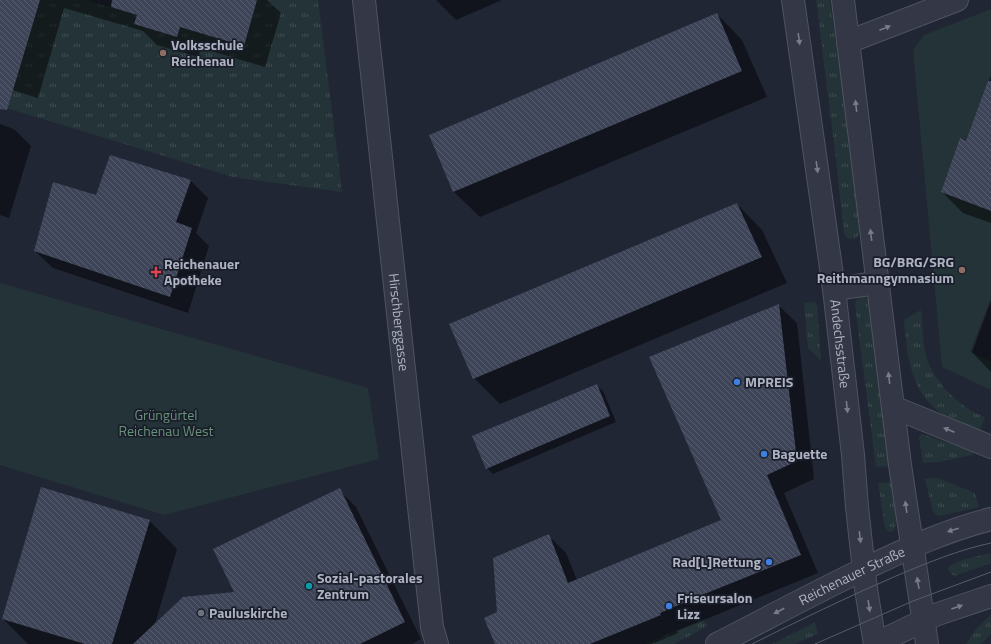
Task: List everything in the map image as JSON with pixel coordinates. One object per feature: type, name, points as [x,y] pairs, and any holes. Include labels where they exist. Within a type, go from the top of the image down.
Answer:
[{"type":"street","name":"Hirschberggasse","points":[[364,0],[432,627],[437,644]]},
{"type":"street","name":"Andechsstraße","points":[[793,0],[834,289],[866,589],[875,644]]},
{"type":"street","points":[[843,0],[893,407],[927,644]]},
{"type":"street","points":[[848,42],[957,0]]},
{"type":"street","points":[[834,289],[878,284]]},
{"type":"street","points":[[893,407],[991,448]]},
{"type":"street","name":"Reichenauer Straße","points":[[717,644],[816,591],[912,546],[950,531],[991,519]]},
{"type":"street","points":[[875,644],[924,619],[991,596]]},
{"type":"green space","name":"Volksschule Reichenau","points":[[32,0],[86,0],[137,15],[134,24],[177,37],[180,27],[244,46],[257,0],[318,0],[342,192],[233,177],[0,106],[0,72]]},
{"type":"green space","points":[[816,0],[830,0],[861,224],[859,235],[852,239],[847,238],[844,234]]},
{"type":"green space","name":"BG/BRG/SRG Reithmanngymnasium","points":[[991,9],[991,74],[983,97],[991,150],[960,138],[941,192],[991,211],[991,298],[970,352],[991,361],[991,390],[942,367],[913,50],[924,35]]},
{"type":"green space","name":"Grüngürtel Reichenau West","points":[[0,283],[368,388],[379,459],[164,515],[0,465]]},
{"type":"green space","points":[[862,296],[866,298],[868,303],[890,466],[876,467],[855,305],[856,300]]},
{"type":"green space","points":[[815,302],[817,305],[821,360],[808,348],[804,303]]},
{"type":"green space","points":[[921,310],[926,356],[932,371],[944,388],[960,403],[968,409],[985,417],[979,432],[942,414],[920,391],[909,361],[904,320]]},
{"type":"green space","points":[[921,434],[974,452],[972,455],[939,462],[923,463],[919,437]]},
{"type":"green space","points":[[938,478],[975,493],[979,507],[939,516],[936,515],[932,508],[925,479]]},
{"type":"green space","points":[[892,482],[896,507],[896,519],[894,531],[888,532],[885,527],[878,483]]},
{"type":"green space","points":[[990,553],[991,563],[954,576],[948,570],[950,565]]},
{"type":"green space","points":[[991,615],[991,634],[981,644],[966,644],[976,629]]},
{"type":"green space","points":[[703,620],[708,626],[674,644],[646,644],[681,628]]},
{"type":"green space","points":[[815,622],[818,634],[794,644],[772,644]]},
{"type":"building","points":[[0,0],[40,0],[7,110],[0,109]]},
{"type":"building","points":[[112,0],[257,0],[244,46],[180,27],[177,37],[134,24],[137,15],[111,7]]},
{"type":"building","points":[[717,13],[742,71],[453,192],[429,135]]},
{"type":"building","points":[[988,81],[991,81],[991,211],[941,192],[960,138],[966,141]]},
{"type":"building","points":[[110,155],[191,180],[176,222],[192,228],[170,297],[34,251],[53,182],[96,195]]},
{"type":"building","points":[[737,203],[762,257],[473,379],[449,324]]},
{"type":"building","points":[[779,304],[797,461],[767,475],[801,555],[702,595],[660,613],[661,615],[590,644],[495,644],[484,618],[497,612],[493,558],[549,534],[568,583],[721,520],[649,357]]},
{"type":"building","points":[[597,384],[610,416],[486,469],[472,436]]},
{"type":"building","points":[[41,487],[150,520],[112,644],[85,644],[2,619]]},
{"type":"building","name":"Sozial-pastorales Zentrum","points":[[340,488],[405,622],[360,644],[133,644],[183,597],[234,592],[213,549]]},
{"type":"tram line","points":[[752,644],[896,576],[955,553],[991,543]]},
{"type":"tram line","points":[[815,644],[913,601],[991,572]]},
{"type":"place","name":"Volksschule Reichenau","points":[[163,53]]},
{"type":"place","name":"BG/BRG/SRG Reithmanngymnasium","points":[[962,270]]},
{"type":"place","name":"Reichenauer Apotheke","points":[[156,272]]},
{"type":"place","name":"MPREIS","points":[[737,382]]},
{"type":"place","name":"Baguette","points":[[764,454]]},
{"type":"place","name":"Rad[L]Rettung","points":[[769,562]]},
{"type":"place","name":"Sozial-pastorales Zentrum","points":[[309,586]]},
{"type":"place","name":"Friseursalon Lizz","points":[[669,606]]},
{"type":"place","name":"Pauluskirche","points":[[201,613]]}]
